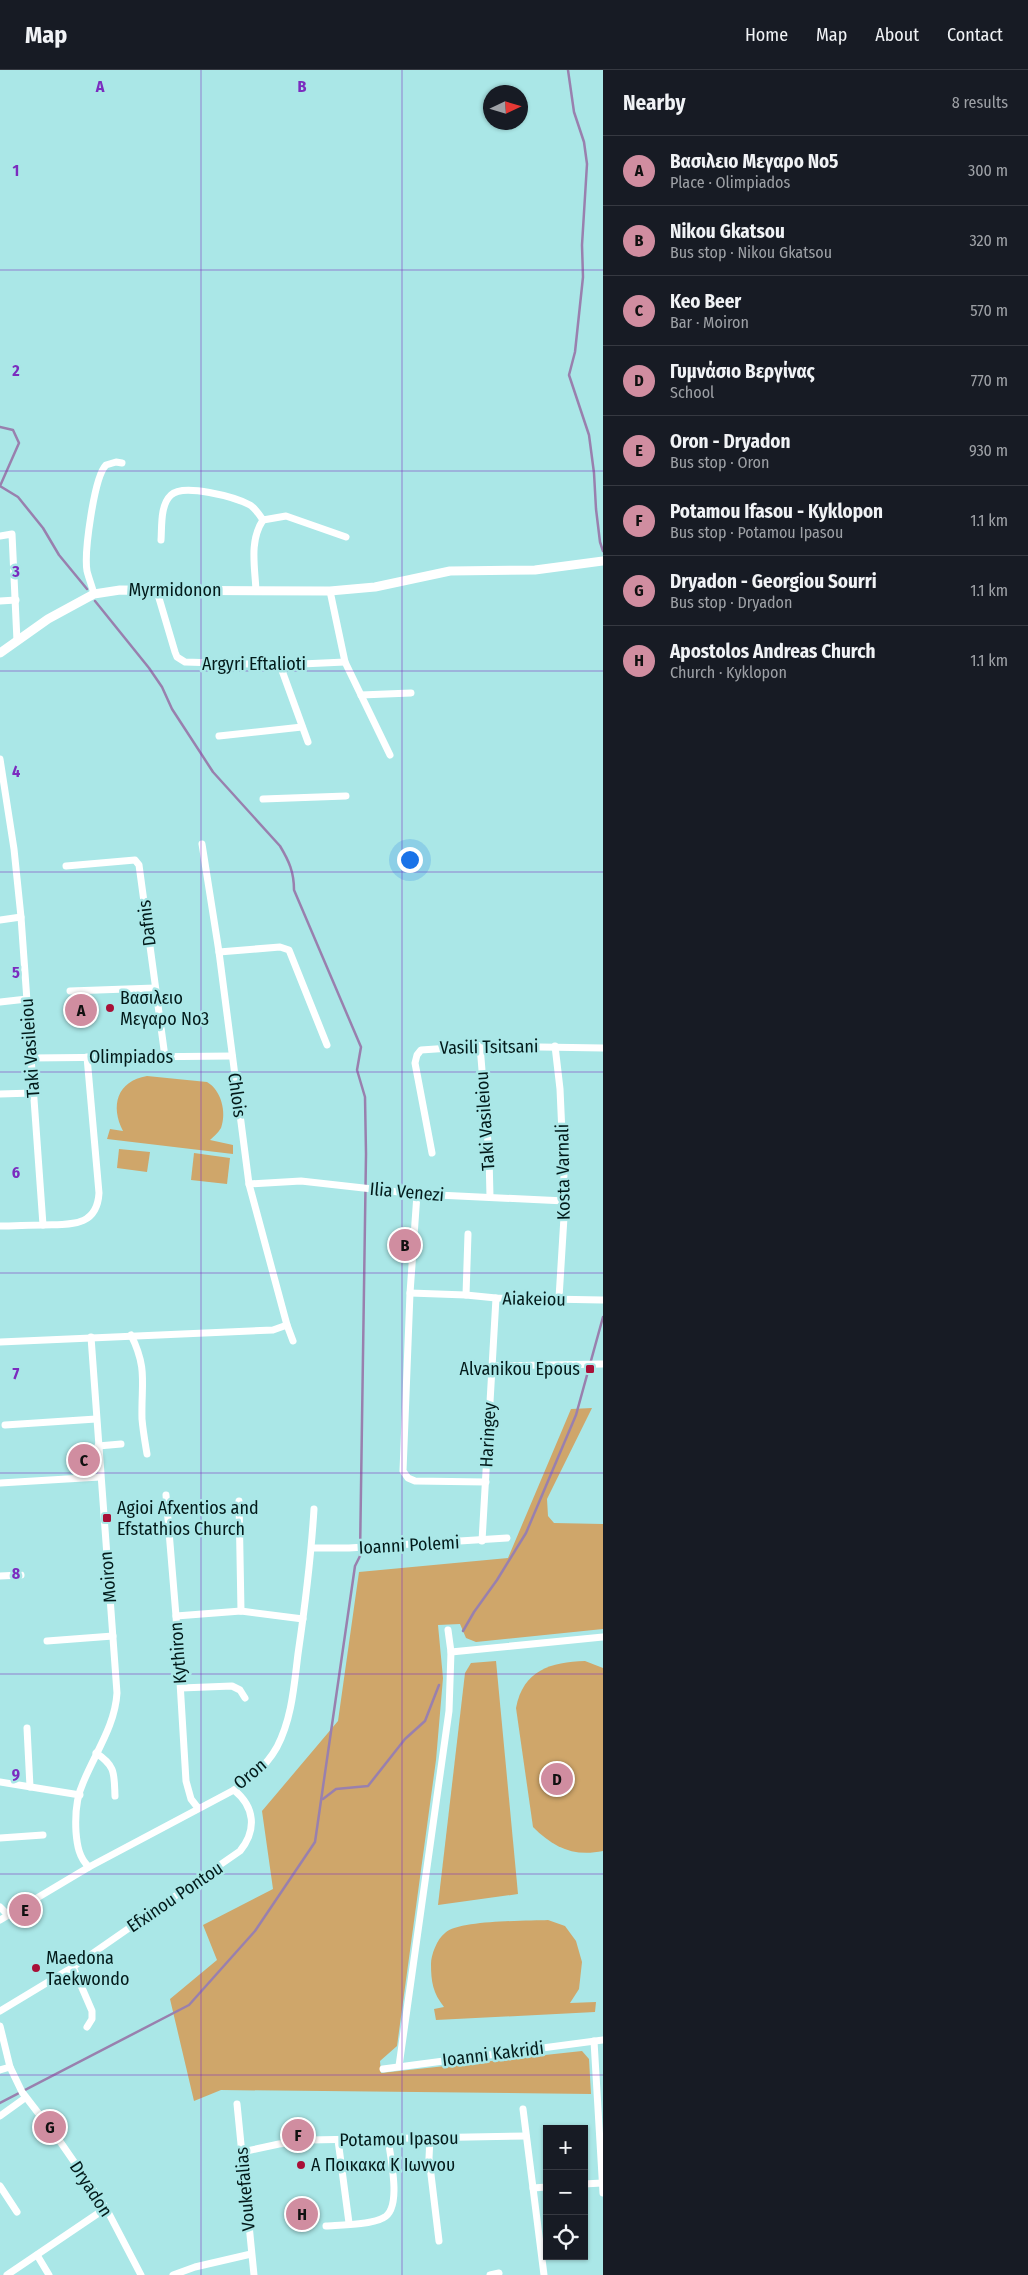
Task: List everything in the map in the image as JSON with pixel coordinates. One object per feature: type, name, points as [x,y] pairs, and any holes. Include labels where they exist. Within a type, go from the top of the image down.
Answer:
[{"type":"street","points":[[94,594],[87,564],[90,525],[98,478],[106,465],[116,462],[122,463]]},
{"type":"street","points":[[161,540],[165,504],[171,494],[179,490],[191,489],[242,502],[253,507],[263,520]]},
{"type":"street","points":[[256,591],[254,540],[263,520],[286,516],[346,537]]},
{"type":"street","points":[[0,536],[12,534],[17,641]]},
{"type":"street","name":"Myrmidonon","points":[[0,653],[48,619],[94,594],[156,588],[330,591],[367,588],[450,571],[535,570],[603,560]]},
{"type":"street","name":"Argyri Eftalioti","points":[[156,588],[174,652],[180,660],[192,664],[345,662]]},
{"type":"street","points":[[330,591],[345,662],[390,756]]},
{"type":"street","points":[[0,601],[16,600]]},
{"type":"street","points":[[280,664],[308,742]]},
{"type":"street","points":[[361,695],[411,693]]},
{"type":"street","points":[[219,736],[302,727]]},
{"type":"street","name":"Taki Vasileiou","points":[[0,760],[5,782],[21,917],[43,1225]]},
{"type":"street","points":[[263,799],[346,796]]},
{"type":"street","name":"Chlois","points":[[202,844],[219,952],[249,1184],[293,1341]]},
{"type":"street","name":"Dafnis","points":[[66,866],[136,860],[139,865],[154,988],[165,1057]]},
{"type":"street","points":[[0,920],[21,917]]},
{"type":"street","points":[[219,952],[280,947],[289,950],[327,1045]]},
{"type":"street","points":[[70,991],[154,988]]},
{"type":"street","points":[[0,1002],[27,999]]},
{"type":"street","name":"Taki Vasileiou","points":[[480,1046],[488,1137],[490,1197]]},
{"type":"street","name":"Vasili Tsitsani","points":[[432,1153],[415,1063],[417,1055],[426,1048],[555,1046],[603,1048]]},
{"type":"street","name":"Kosta Varnali","points":[[555,1046],[562,1130],[565,1201],[559,1298]]},
{"type":"street","name":"Olimpiados","points":[[31,1058],[232,1056]]},
{"type":"street","points":[[0,1226],[78,1223],[91,1215],[97,1206],[99,1193],[87,1057]]},
{"type":"street","points":[[0,1094],[33,1093]]},
{"type":"street","name":"Ilia Venezi","points":[[249,1184],[302,1181],[417,1194],[565,1201]]},
{"type":"street","points":[[417,1194],[410,1293],[404,1471],[408,1478],[415,1481],[486,1482]]},
{"type":"street","points":[[466,1295],[468,1234]]},
{"type":"street","name":"Aiakeiou","points":[[410,1293],[496,1298],[602,1300]]},
{"type":"street","name":"Haringey","points":[[482,1541],[496,1298]]},
{"type":"street","points":[[0,1342],[91,1336],[273,1330],[287,1325]]},
{"type":"street","points":[[131,1335],[140,1353],[143,1372],[142,1417],[147,1454]]},
{"type":"street","name":"Moiron","points":[[89,1867],[81,1857],[76,1839],[76,1819],[82,1785],[109,1727],[116,1703],[113,1636],[91,1336]]},
{"type":"street","points":[[492,1366],[600,1364]]},
{"type":"street","points":[[5,1425],[96,1418]]},
{"type":"street","points":[[98,1446],[121,1444]]},
{"type":"street","points":[[0,1483],[100,1477]]},
{"type":"street","name":"Kythiron","points":[[166,1495],[176,1616],[186,1781],[191,1799],[198,1808]]},
{"type":"street","points":[[239,1501],[240,1612]]},
{"type":"street","name":"Oron","points":[[0,1920],[89,1867],[234,1790],[265,1764],[282,1737],[292,1702],[312,1548],[314,1509]]},
{"type":"street","name":"Ioanni Polemi","points":[[312,1548],[349,1548],[507,1538]]},
{"type":"street","points":[[0,1576],[21,1575]]},
{"type":"street","points":[[176,1616],[240,1612],[303,1619]]},
{"type":"street","points":[[400,2066],[449,1710],[451,1652],[448,1630]]},
{"type":"street","points":[[47,1641],[113,1636]]},
{"type":"street","points":[[451,1652],[603,1637]]},
{"type":"street","points":[[181,1688],[232,1686],[240,1690],[245,1698]]},
{"type":"street","points":[[27,1728],[30,1786]]},
{"type":"street","points":[[96,1753],[108,1760],[112,1766],[115,1796]]},
{"type":"street","points":[[0,1782],[80,1795]]},
{"type":"street","name":"Efxinou Pontou","points":[[0,2011],[73,1967],[240,1851],[249,1835],[251,1816],[243,1798],[234,1790]]},
{"type":"street","points":[[0,1838],[43,1835]]},
{"type":"street","points":[[0,1907],[8,1915]]},
{"type":"street","points":[[73,1967],[92,2011],[92,2019],[87,2026]]},
{"type":"street","name":"Dryadon","points":[[0,2026],[10,2066],[23,2095],[59,2140],[106,2208],[141,2275]]},
{"type":"street","name":"Ioanni Kakridi","points":[[383,2069],[603,2040]]},
{"type":"street","points":[[594,2041],[603,2192]]},
{"type":"street","points":[[0,2070],[10,2066]]},
{"type":"street","points":[[0,2116],[23,2095]]},
{"type":"street","name":"Voukefalias","points":[[237,2104],[254,2275]]},
{"type":"street","points":[[523,2109],[544,2275]]},
{"type":"street","name":"Potamou Ipasou","points":[[242,2152],[294,2141],[526,2136]]},
{"type":"street","points":[[326,2226],[381,2220],[391,2211],[395,2196],[388,2138]]},
{"type":"street","points":[[430,2138],[429,2158],[439,2241]]},
{"type":"street","points":[[338,2140],[349,2224]]},
{"type":"street","points":[[588,2184],[602,2183]]},
{"type":"street","points":[[0,2186],[18,2212]]},
{"type":"street","points":[[533,2188],[543,2187]]},
{"type":"street","points":[[7,2275],[106,2208]]},
{"type":"street","points":[[173,2275],[195,2267],[251,2254]]},
{"type":"street","points":[[37,2255],[49,2275]]},
{"type":"street","points":[[490,2275],[499,2274]]},
{"type":"shaded area","points":[[147,1076],[207,1082],[212,1086],[222,1102],[223,1122],[221,1128],[210,1140],[233,1145],[233,1154],[107,1139],[110,1129],[123,1131],[117,1113],[117,1104],[123,1089],[129,1083]]},
{"type":"shaded area","points":[[119,1149],[150,1152],[147,1172],[117,1168]]},
{"type":"shaded area","points":[[194,1153],[230,1158],[227,1184],[191,1180]]},
{"type":"shaded area","points":[[592,1408],[547,1499],[548,1516],[554,1523],[603,1524],[603,1629],[476,1642],[466,1638],[460,1624],[438,1625],[443,1678],[436,1760],[397,2046],[380,2061],[381,2073],[582,2051],[589,2059],[591,2094],[221,2090],[194,2101],[170,1999],[217,1960],[203,1925],[273,1889],[262,1811],[338,1721],[359,1572],[508,1558],[571,1409]]},
{"type":"shaded area","points":[[496,1661],[518,1894],[438,1905],[465,1673],[471,1663]]},
{"type":"shaded area","points":[[585,1661],[603,1668],[603,1851],[593,1853],[574,1852],[565,1849],[549,1840],[533,1827],[516,1708],[525,1685],[540,1671],[561,1663]]},
{"type":"shaded area","points":[[548,1920],[565,1926],[576,1941],[582,1962],[579,1989],[570,2003],[596,2002],[595,2012],[436,2020],[434,2009],[444,2007],[433,1987],[431,1960],[437,1943],[445,1933],[453,1929],[478,1923]]},
{"type":"waterway","points":[[568,70],[574,112],[584,142],[587,164],[582,245],[583,277],[575,352],[569,375],[589,435],[596,509],[603,551]]},
{"type":"waterway","points":[[0,427],[13,430],[19,443],[0,486],[18,497],[43,528],[59,555],[87,589]]},
{"type":"waterway","points":[[0,2103],[189,2005],[255,1931],[315,1842],[355,1566],[360,1556],[366,1154],[365,1097],[357,1070],[361,1047],[294,890],[290,867],[280,846],[213,772],[172,709],[162,687],[149,668],[95,601]]},
{"type":"waterway","points":[[463,1631],[526,1533],[576,1415],[603,1317]]},
{"type":"waterway","points":[[323,1799],[336,1789],[368,1786],[405,1739],[425,1721],[439,1685]]},
{"type":"place","name":"Βασιλειο Μεγαρο Νο3","points":[[110,1008]]},
{"type":"place","name":"Βασιλειο Μεγαρο Νο5","points":[[81,1010]]},
{"type":"place","name":"Nikou Gkatsou","points":[[405,1245]]},
{"type":"place","name":"Alvanikou Epous","points":[[590,1369]]},
{"type":"place","name":"Keo Beer","points":[[84,1460]]},
{"type":"place","name":"Agioi Afxentios and Efstathios Church","points":[[107,1518]]},
{"type":"place","name":"Γυμνάσιο Βεργίνας","points":[[557,1779]]},
{"type":"place","name":"Oron - Dryadon","points":[[25,1910]]},
{"type":"place","name":"Maedona Taekwondo","points":[[36,1968]]},
{"type":"place","name":"Dryadon - Georgiou Sourri","points":[[50,2127]]},
{"type":"place","name":"Potamou Ifasou - Kyklopon","points":[[298,2135]]},
{"type":"place","name":"Α Ποικακα Κ Ιωννου","points":[[301,2165]]},
{"type":"place","name":"Apostolos Andreas Church","points":[[302,2214]]}]
